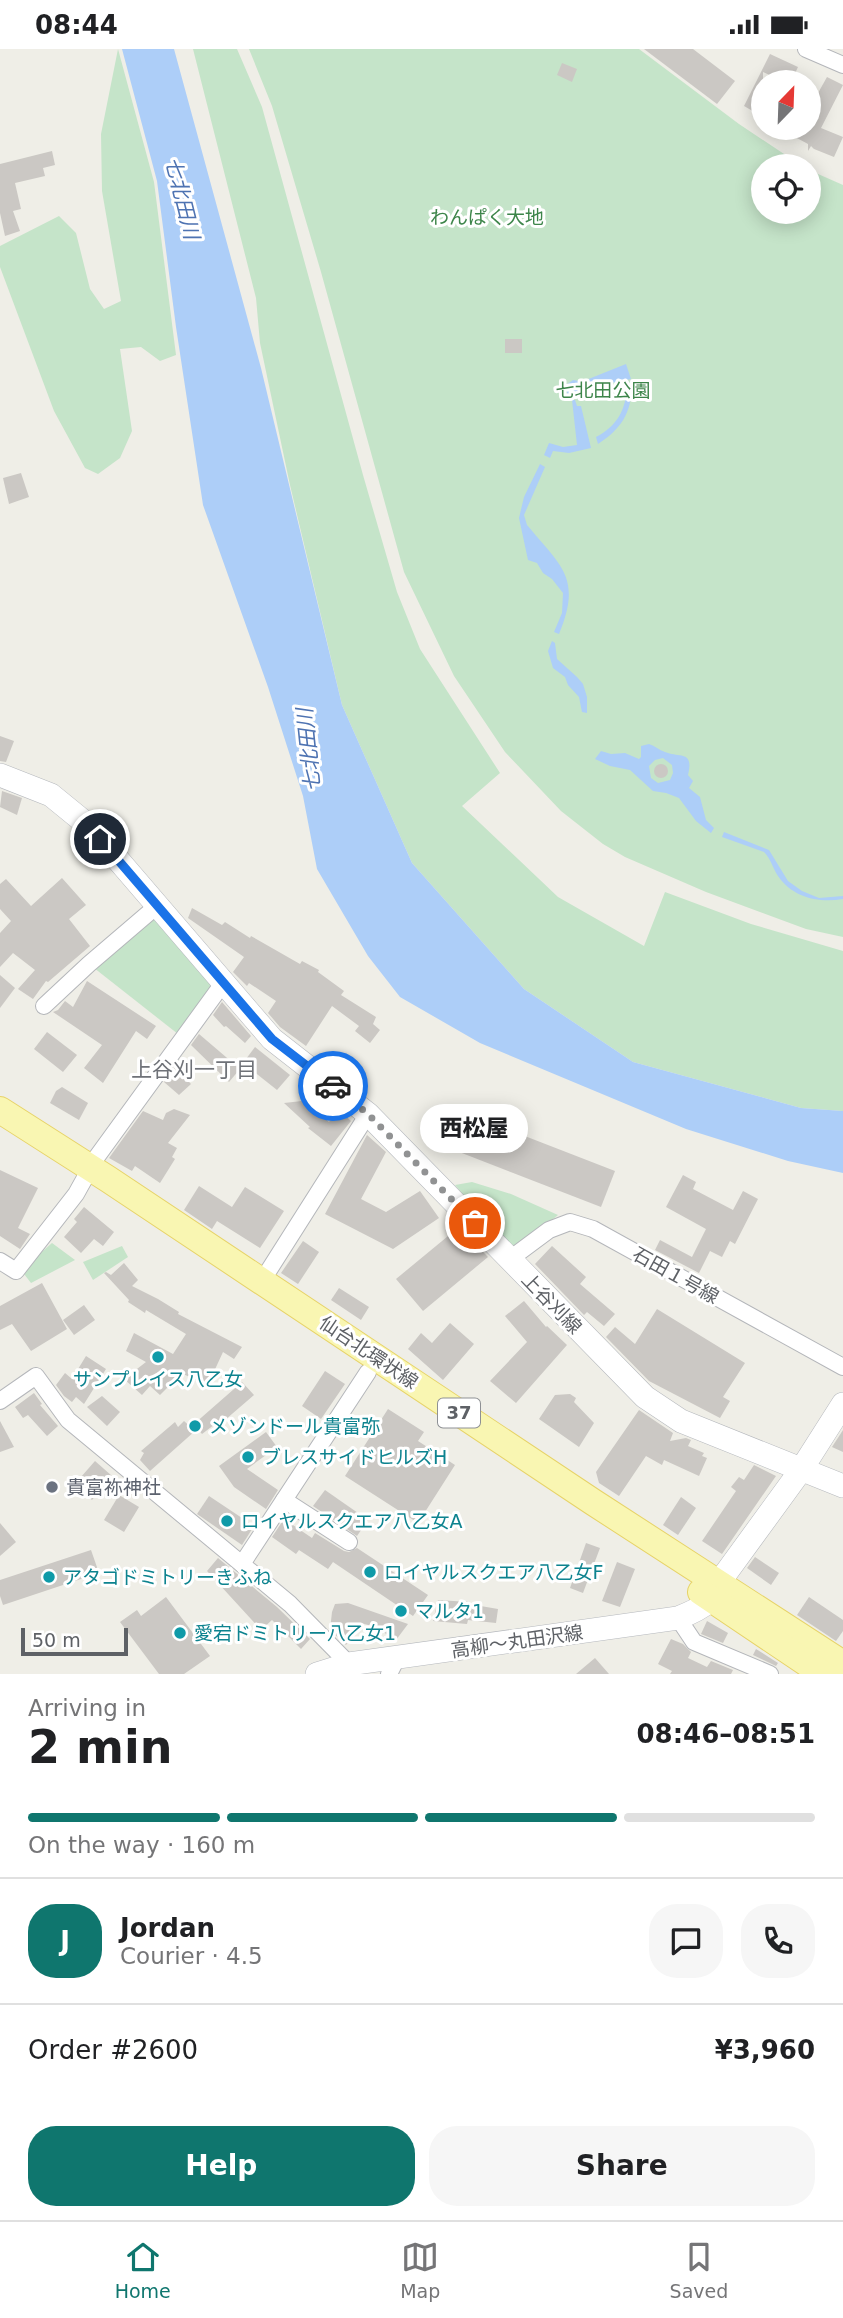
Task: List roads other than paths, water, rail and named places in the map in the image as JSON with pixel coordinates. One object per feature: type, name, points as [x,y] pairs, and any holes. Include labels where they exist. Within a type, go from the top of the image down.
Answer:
[{"type":"main road","name":"仙台北環状線","points":[[0,1110],[368,1372],[716,1592],[843,1664]]},
{"type":"main road","name":"仙台北環状線","points":[[0,1127],[88,1175],[262,1281],[716,1592],[823,1674]]},
{"type":"street","points":[[807,49],[843,65]]},
{"type":"street","name":"上谷刈線","points":[[0,775],[40,790],[64,804],[89,826],[272,1039],[368,1114],[645,1397],[681,1420],[843,1486]]},
{"type":"street","points":[[44,1006],[158,905]]},
{"type":"street","points":[[0,1261],[16,1271],[76,1194],[96,1158],[224,982]]},
{"type":"street","points":[[262,1281],[368,1114]]},
{"type":"street","name":"石田１号線","points":[[510,1259],[549,1230],[570,1222],[593,1229],[843,1367]]},
{"type":"street","points":[[242,1565],[368,1372]]},
{"type":"street","points":[[0,1401],[36,1377],[68,1420],[290,1604],[349,1664]]},
{"type":"street","points":[[716,1592],[726,1573],[801,1470],[843,1404]]},
{"type":"street","points":[[284,1500],[349,1542]]},
{"type":"street","name":"高柳～丸田沢線","points":[[317,1674],[349,1664],[393,1666],[678,1618],[702,1609],[716,1592]]},
{"type":"street","points":[[678,1618],[694,1642],[742,1668],[770,1674]]},
{"type":"water","name":"七北田川","points":[[122,49],[174,49],[261,368],[342,705],[412,863],[524,989],[633,1062],[801,1108],[843,1111],[843,1173],[788,1161],[686,1129],[480,1043],[400,997],[368,956],[317,869],[303,796],[268,687],[203,505],[157,181]]},
{"type":"water","points":[[626,364],[631,379],[593,387],[592,382],[587,383],[586,380]]},
{"type":"water","points":[[573,380],[583,385],[582,394],[577,398],[568,395],[566,390],[566,385]]},
{"type":"water","points":[[631,385],[630,404],[624,419],[613,433],[598,444],[596,437],[615,422],[625,403],[627,386]]},
{"type":"water","points":[[572,400],[575,400],[577,406],[581,406],[591,448],[569,453],[553,451],[550,458],[544,455],[549,443],[563,447],[577,445]]},
{"type":"water","points":[[540,464],[545,467],[524,515],[527,525],[565,574],[569,599],[559,634],[554,632],[562,613],[563,593],[537,563],[528,560],[519,518],[524,497]]},
{"type":"water","points":[[552,641],[555,643],[557,659],[583,684],[587,697],[587,713],[582,712],[579,697],[568,685],[565,677],[553,668],[548,651]]},
{"type":"water","points":[[649,744],[687,758],[688,775],[693,781],[689,788],[700,797],[706,820],[714,828],[711,833],[696,821],[679,798],[653,791],[630,770],[610,766],[595,759],[601,751],[611,754],[625,753],[639,759],[641,746]],"holes":[[[663,758],[672,765],[670,780],[658,783],[651,778],[649,766],[655,760]]]},
{"type":"water","points":[[724,832],[769,850],[788,881],[802,891],[819,898],[843,896],[843,899],[816,899],[799,894],[778,876],[764,852],[722,837]]},
{"type":"place","name":"西松屋","points":[[475,1223]]},
{"type":"place","name":"サンプレイス八乙女","points":[[158,1357]]},
{"type":"place","name":"メゾンドール貴富弥","points":[[195,1426]]},
{"type":"place","name":"ブレスサイドヒルズH","points":[[248,1457]]},
{"type":"place","name":"貴富祢神社","points":[[52,1487]]},
{"type":"place","name":"ロイヤルスクエア八乙女A","points":[[227,1521]]},
{"type":"place","name":"ロイヤルスクエア八乙女F","points":[[370,1572]]},
{"type":"place","name":"アタゴドミトリーきふね","points":[[49,1577]]},
{"type":"place","name":"マルタ1","points":[[401,1611]]},
{"type":"place","name":"愛宕ドミトリー八乙女1","points":[[180,1633]]},
{"type":"district","name":"上谷刈一丁目","points":[[194,1070]]},
{"type":"park label","name":"わんぱく大地","points":[[487,217]]},
{"type":"park label","name":"七北田公園","points":[[603,390]]}]
